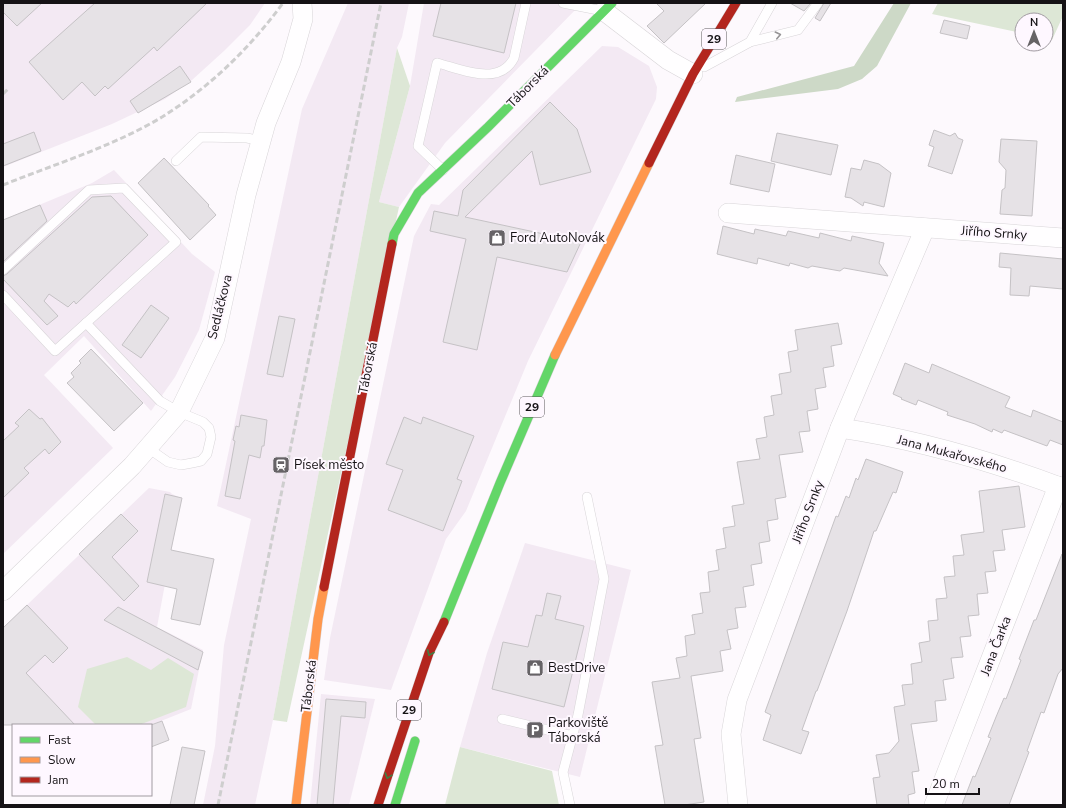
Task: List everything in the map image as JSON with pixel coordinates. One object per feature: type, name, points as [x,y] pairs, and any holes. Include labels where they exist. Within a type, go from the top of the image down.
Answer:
[{"type":"main road","name":"29","points":[[378,805],[429,652],[446,618],[500,483],[564,334],[693,74],[736,3]]},
{"type":"main road","name":"Táborská","points":[[296,805],[318,619],[394,234],[418,194],[608,7]]},
{"type":"main road","name":"29","points":[[442,651],[446,618]]},
{"type":"main road","name":"29","points":[[395,805],[417,731]]},
{"type":"street","name":"Sedláčkova","points":[[3,591],[132,466],[179,412],[214,338],[246,195],[266,122],[295,48],[303,19],[302,3]]},
{"type":"street","points":[[608,7],[668,60],[693,74]]},
{"type":"street","name":"Jiřího Srnky","points":[[728,213],[1063,238]]},
{"type":"street","name":"Jiřího Srnky","points":[[738,805],[731,734],[737,700],[840,428],[925,228]]},
{"type":"street","name":"Jana Mukařovského","points":[[840,428],[887,436],[955,453],[1061,487]]},
{"type":"street","name":"Jana Čarka","points":[[934,805],[1061,487]]},
{"type":"lane","points":[[443,170],[418,146],[437,63],[487,74],[496,74],[503,70],[511,64],[514,58],[526,3]]},
{"type":"lane","points":[[563,3],[608,7]]},
{"type":"lane","points":[[750,42],[772,3]]},
{"type":"lane","points":[[693,74],[727,53],[750,42],[798,30],[818,3]]},
{"type":"lane","points":[[176,161],[201,137],[247,138],[261,141]]},
{"type":"lane","points":[[3,270],[89,190],[124,188],[176,242],[55,351],[3,295]]},
{"type":"lane","points":[[86,323],[160,402],[179,412],[204,422],[209,428],[211,437],[207,454],[201,461],[181,465],[168,462],[148,448]]},
{"type":"lane","points":[[570,805],[563,772],[573,736],[604,579],[587,497]]},
{"type":"lane","points":[[502,719],[573,736]]},
{"type":"shaded area","points":[[3,3],[265,3],[250,25],[224,51],[192,80],[165,99],[112,124],[3,167]]},
{"type":"shaded area","points":[[348,3],[409,3],[402,37],[397,48],[273,720],[255,805],[203,805],[215,746],[224,645],[251,519],[217,506],[302,109]]},
{"type":"shaded area","points":[[424,3],[582,3],[445,143],[399,207],[379,202],[410,86]]},
{"type":"shaded area","points":[[602,46],[618,47],[649,66],[657,87],[656,99],[528,361],[466,511],[446,539],[391,690],[324,680],[330,638],[414,236],[431,204],[439,205]]},
{"type":"shaded area","points":[[114,170],[192,254],[215,272],[199,330],[175,377],[151,411],[84,336],[44,375],[113,448],[3,554],[3,220],[92,183]]},
{"type":"shaded area","points":[[149,488],[170,492],[181,498],[157,627],[203,650],[191,709],[152,725],[31,724],[3,628]]},
{"type":"shaded area","points":[[525,543],[631,570],[580,777],[460,747],[487,653]]},
{"type":"shaded area","points":[[321,694],[375,699],[349,805],[310,805]]},
{"type":"green space","points":[[894,3],[911,3],[877,66],[862,79],[838,89],[735,102],[737,97],[854,66]]},
{"type":"green space","points":[[938,3],[1063,3],[1063,16],[1054,36],[1054,12],[1014,12],[1014,31],[932,14]]},
{"type":"green space","points":[[397,48],[410,86],[379,202],[399,207],[287,722],[273,720]]},
{"type":"green space","points":[[127,657],[151,670],[168,658],[194,674],[186,707],[142,724],[95,724],[78,707],[87,669]]},
{"type":"green space","points":[[460,747],[552,771],[559,805],[445,805]]},
{"type":"building","points":[[3,3],[42,3],[17,26],[3,12]]},
{"type":"building","points":[[95,3],[207,3],[157,51],[154,47],[108,89],[105,86],[95,96],[82,82],[63,100],[29,62]]},
{"type":"building","points":[[441,3],[516,3],[504,53],[433,36]]},
{"type":"building","points":[[656,3],[706,3],[664,43],[647,26],[664,11]]},
{"type":"building","points":[[790,3],[811,3],[804,11]]},
{"type":"building","points":[[824,3],[831,3],[820,21],[815,18]]},
{"type":"building","points":[[944,20],[970,26],[967,39],[940,33]]},
{"type":"building","points":[[180,66],[191,82],[138,113],[130,101]]},
{"type":"building","points":[[550,102],[577,129],[591,172],[540,185],[532,151],[465,217],[581,242],[567,272],[497,257],[477,350],[443,342],[466,239],[430,231],[434,211],[458,216],[463,190]]},
{"type":"building","points":[[934,130],[950,136],[955,133],[958,138],[963,140],[952,174],[928,166],[934,147],[929,145]]},
{"type":"building","points":[[34,132],[41,151],[3,166],[3,144]]},
{"type":"building","points":[[777,133],[838,145],[831,175],[771,161]]},
{"type":"building","points":[[1001,139],[1037,141],[1032,216],[1000,214],[1002,190],[1005,188],[1006,170],[999,162]]},
{"type":"building","points":[[736,155],[775,164],[769,192],[730,184]]},
{"type":"building","points":[[164,158],[209,205],[208,206],[216,215],[190,240],[138,183]]},
{"type":"building","points":[[864,160],[879,164],[891,173],[884,207],[864,202],[863,206],[851,198],[845,197],[851,168],[861,170]]},
{"type":"building","points":[[111,196],[148,235],[76,304],[74,301],[68,307],[49,294],[44,301],[58,316],[47,325],[3,279],[3,276],[92,197]]},
{"type":"building","points":[[40,205],[47,221],[3,262],[3,220]]},
{"type":"building","points":[[723,226],[754,234],[755,229],[786,236],[788,231],[819,238],[820,233],[851,241],[852,236],[884,243],[879,263],[888,276],[844,268],[840,271],[812,266],[808,268],[790,263],[789,266],[758,258],[757,264],[717,254]]},
{"type":"building","points":[[1000,253],[1063,259],[1063,289],[1030,286],[1029,296],[1010,295],[1011,268],[999,267]]},
{"type":"building","points":[[151,305],[169,318],[141,358],[122,345]]},
{"type":"building","points":[[279,316],[295,319],[283,377],[267,374]]},
{"type":"building","points":[[838,323],[842,344],[831,346],[834,366],[823,368],[826,387],[815,389],[818,409],[807,411],[810,431],[799,432],[803,452],[779,455],[786,497],[775,499],[778,519],[767,521],[770,541],[759,543],[762,563],[751,565],[754,585],[743,587],[746,607],[735,608],[738,628],[727,630],[731,649],[720,651],[723,671],[691,676],[701,738],[694,739],[704,802],[684,805],[665,805],[655,746],[663,745],[652,682],[680,678],[676,658],[687,656],[685,636],[695,634],[692,615],[703,613],[700,593],[710,592],[708,572],[719,570],[716,550],[726,548],[723,528],[735,526],[732,506],[744,504],[737,462],[760,459],[756,439],[767,437],[764,417],[774,415],[771,396],[782,394],[779,374],[791,372],[788,352],[798,350],[795,330]]},
{"type":"building","points":[[91,349],[143,403],[114,431],[67,383],[74,377],[71,373],[81,363],[79,361]]},
{"type":"building","points":[[905,363],[929,373],[932,364],[1010,397],[1005,407],[1031,417],[1033,410],[1063,422],[1063,445],[1050,440],[1047,446],[1004,430],[1002,433],[993,429],[992,432],[975,424],[947,415],[948,412],[918,400],[916,405],[901,399],[902,398],[893,394]]},
{"type":"building","points":[[29,409],[40,419],[42,418],[61,442],[49,454],[45,449],[24,468],[29,473],[3,498],[3,441],[19,426],[15,423]]},
{"type":"building","points":[[241,415],[267,420],[264,446],[262,446],[260,458],[249,455],[240,499],[225,496],[235,441],[233,440],[236,426],[239,427]]},
{"type":"building","points":[[404,417],[421,424],[423,417],[474,436],[457,479],[462,481],[443,531],[388,510],[403,470],[386,464]]},
{"type":"building","points":[[866,459],[903,472],[896,493],[893,492],[876,531],[874,531],[847,611],[816,691],[802,730],[809,732],[801,754],[763,740],[771,715],[765,712],[836,516],[838,517],[846,496],[849,498],[856,478],[858,480]]},
{"type":"building","points":[[1019,486],[1025,527],[1002,530],[1005,550],[993,551],[996,571],[985,572],[988,593],[977,594],[979,615],[968,616],[971,636],[960,637],[963,657],[951,658],[954,678],[943,680],[946,700],[935,701],[937,721],[911,724],[919,771],[912,772],[915,793],[908,795],[909,805],[877,805],[873,778],[880,777],[876,755],[889,753],[899,741],[894,707],[905,705],[902,685],[913,684],[911,664],[922,662],[919,643],[930,641],[928,621],[938,620],[936,599],[947,598],[944,577],[955,576],[953,556],[964,555],[961,535],[984,532],[979,491]]},
{"type":"building","points":[[165,494],[182,498],[171,550],[214,559],[200,625],[171,619],[177,589],[147,582]]},
{"type":"building","points":[[121,514],[138,531],[112,557],[139,586],[124,601],[79,554]]},
{"type":"building","points":[[1062,554],[1063,668],[1058,674],[1044,713],[1041,712],[1027,751],[1029,752],[1009,805],[962,805],[973,776],[975,777],[991,738],[988,737],[1004,698],[1006,699],[1034,620],[1036,620]]},
{"type":"building","name":"BestDrive","points":[[547,593],[561,596],[555,619],[584,626],[564,707],[492,689],[503,642],[528,647],[536,615],[542,616]]},
{"type":"building","points":[[27,605],[68,648],[53,663],[45,655],[26,673],[74,724],[3,725],[3,628]]},
{"type":"building","points":[[118,607],[203,652],[198,670],[104,620]]},
{"type":"building","points":[[326,699],[366,702],[365,718],[341,716],[333,805],[317,805]]},
{"type":"building","points":[[162,721],[169,740],[152,747],[152,725]]},
{"type":"building","points":[[182,747],[205,751],[194,805],[170,805]]},
{"type":"railway","points":[[3,185],[104,146],[162,117],[197,93],[228,66],[257,36],[283,3]]},
{"type":"railway","points":[[218,805],[381,3]]},
{"type":"railway","points":[[3,94],[8,89]]},
{"type":"traffic: fast","points":[[392,244],[394,234],[418,193],[488,127],[612,3]]},
{"type":"traffic: fast","points":[[444,622],[500,483],[555,355]]},
{"type":"traffic: fast","points":[[395,805],[415,741]]},
{"type":"traffic: slow","points":[[555,355],[649,163]]},
{"type":"traffic: slow","points":[[296,805],[318,619],[324,587]]},
{"type":"traffic: jam","points":[[649,163],[693,74],[736,3]]},
{"type":"traffic: jam","points":[[324,587],[392,244]]},
{"type":"traffic: jam","points":[[378,805],[429,653],[444,622]]},
{"type":"place","name":"Ford AutoNovák","points":[[497,238]]},
{"type":"place","name":"Písek město","points":[[281,465]]},
{"type":"place","name":"BestDrive","points":[[535,668]]},
{"type":"place","name":"Parkoviště Táborská","points":[[535,730]]}]
